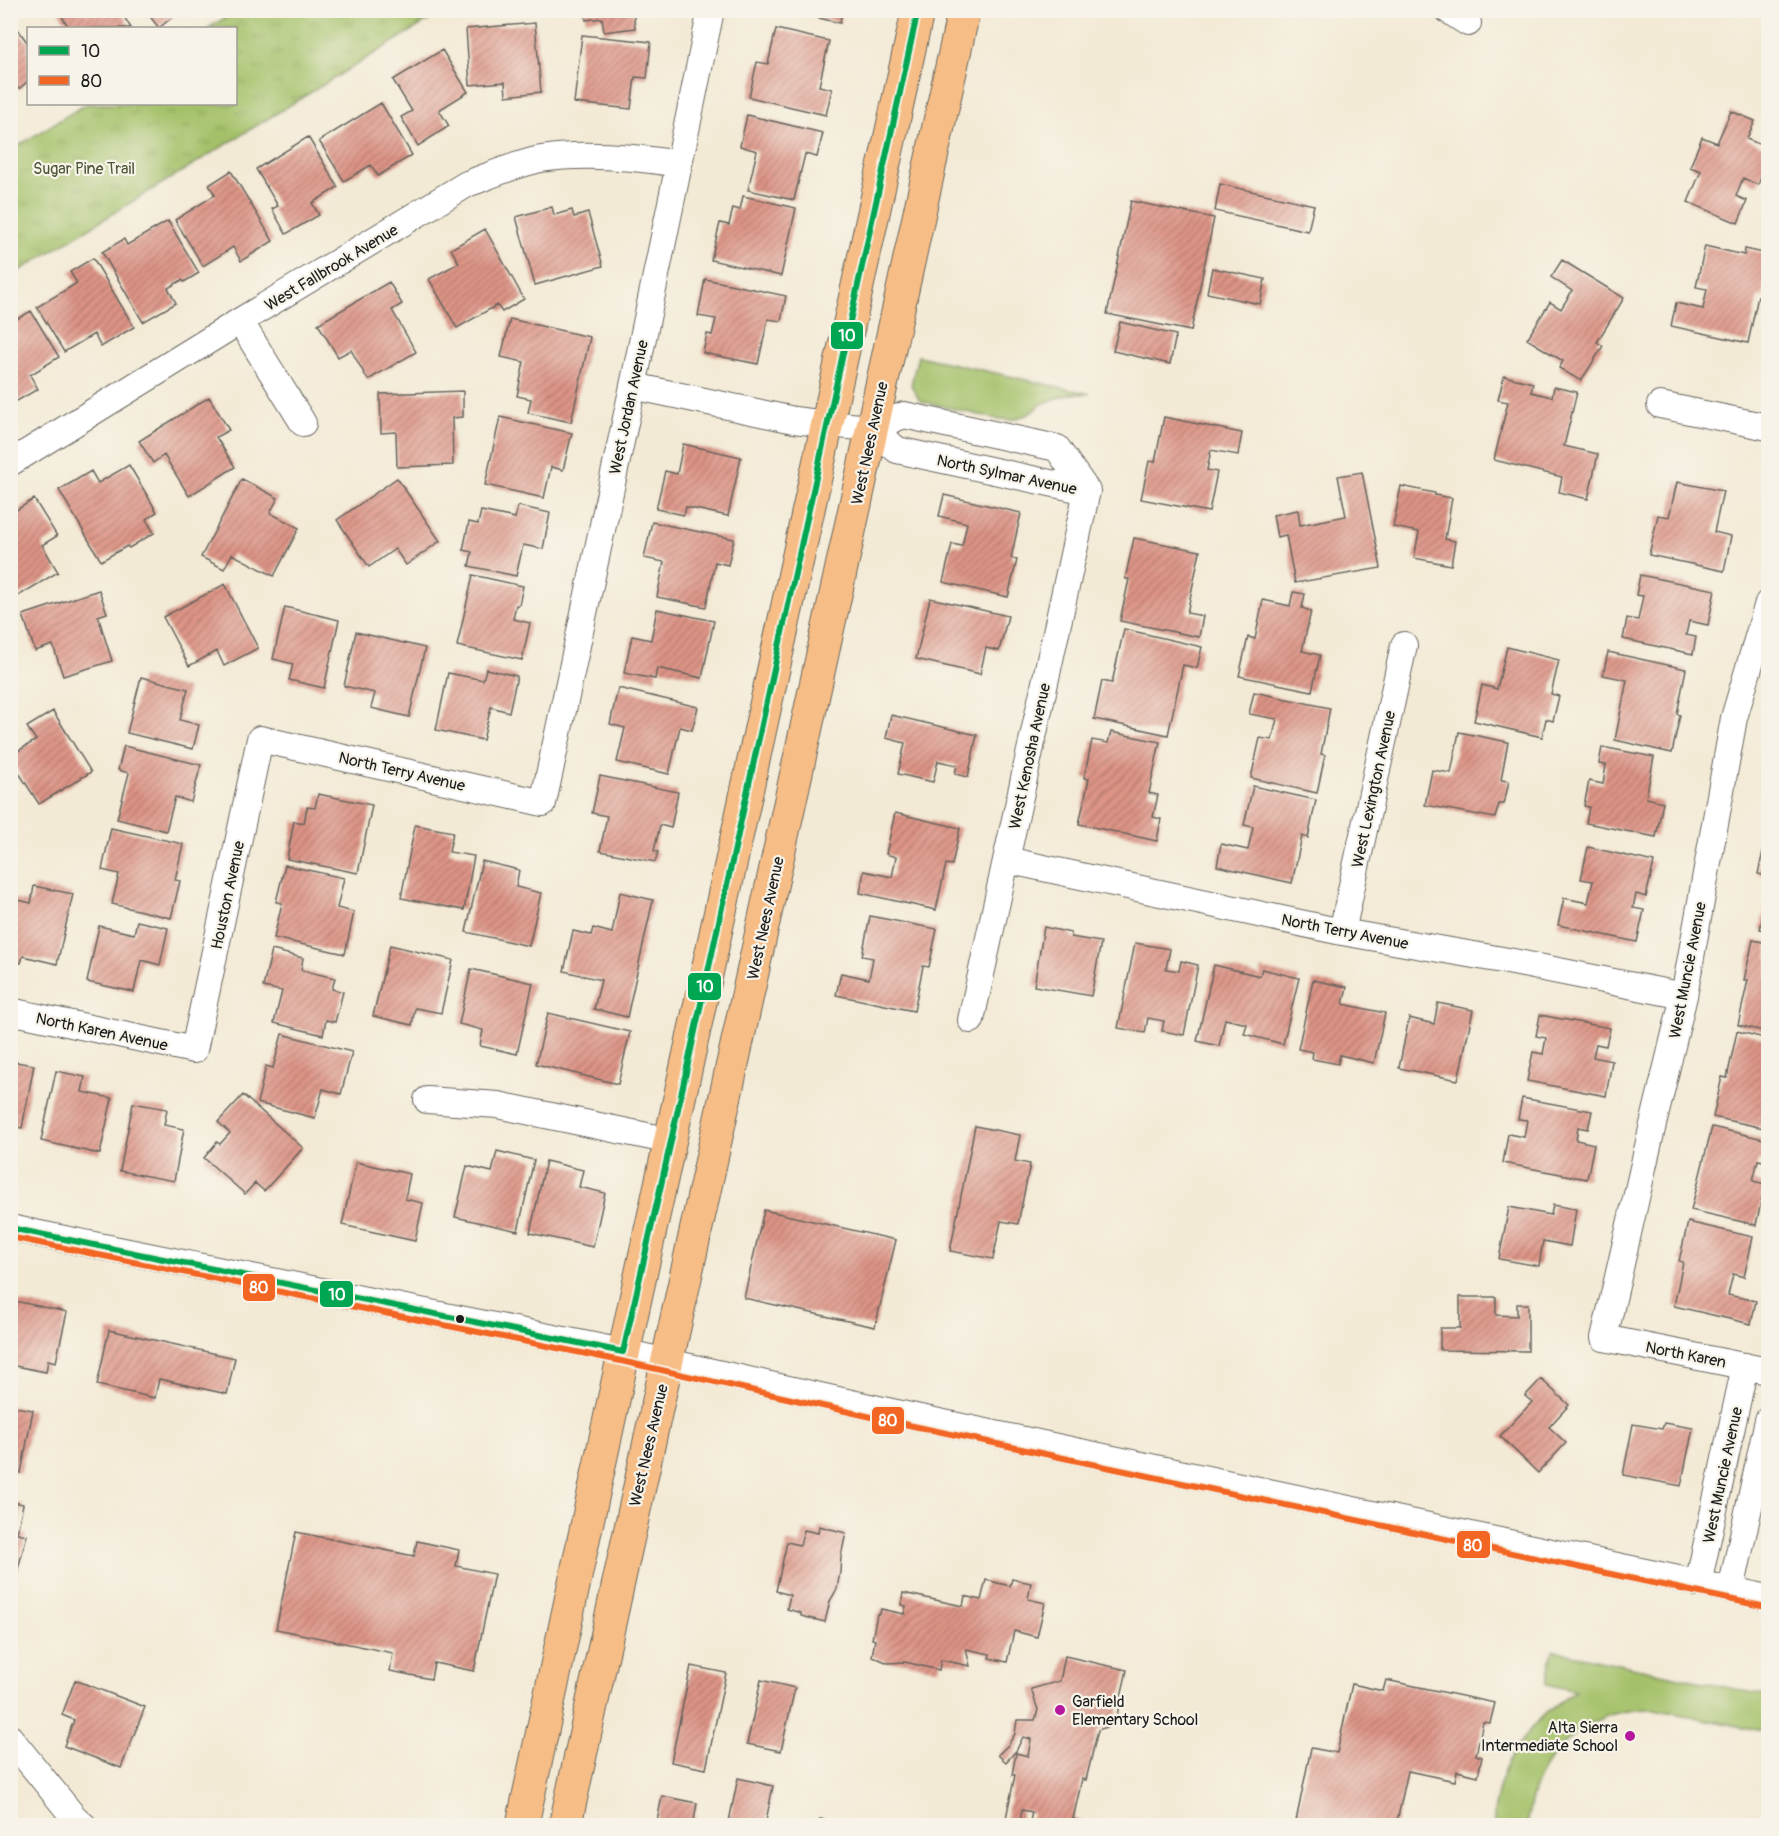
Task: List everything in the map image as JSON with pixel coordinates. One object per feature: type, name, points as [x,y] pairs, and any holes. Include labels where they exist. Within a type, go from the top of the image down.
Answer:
[{"type":"main road","points":[[522,1826],[623,1352],[918,10]]},
{"type":"main road","name":"West Nees Avenue","points":[[565,1826],[964,10]]},
{"type":"street","name":"West Jordan Avenue","points":[[543,803],[711,10]]},
{"type":"street","name":"West Fallbrook Avenue","points":[[10,463],[467,184],[505,169],[541,159],[589,156],[638,158],[679,164]]},
{"type":"street","points":[[240,321],[303,423]]},
{"type":"street","name":"North Sylmar Avenue","points":[[633,386],[794,420],[827,424],[872,428],[904,415],[1057,448],[1087,491]]},
{"type":"street","points":[[1660,405],[1768,427]]},
{"type":"street","name":"North Sylmar Avenue","points":[[872,428],[897,450],[1087,491]]},
{"type":"street","name":"West Kenosha Avenue","points":[[971,1020],[1087,491]]},
{"type":"street","name":"West Muncie Avenue","points":[[1604,1338],[1684,996],[1734,718],[1768,603]]},
{"type":"street","name":"West Lexington Avenue","points":[[1342,932],[1404,645]]},
{"type":"street","name":"North Terry Avenue","points":[[260,739],[543,803]]},
{"type":"street","name":"Houston Avenue","points":[[194,1050],[260,739]]},
{"type":"street","name":"North Terry Avenue","points":[[1006,860],[1342,932],[1684,996]]},
{"type":"street","name":"North Karen Avenue","points":[[10,1011],[194,1050]]},
{"type":"street","points":[[427,1100],[498,1105],[671,1141]]},
{"type":"street","points":[[10,1228],[666,1361],[886,1411],[1768,1598]]},
{"type":"street","name":"North Karen","points":[[1604,1338],[1757,1369]]},
{"type":"street","name":"West Muncie Avenue","points":[[1698,1584],[1757,1369]]},
{"type":"street","name":"West Muncie Avenue","points":[[1731,1590],[1768,1420]]},
{"type":"street","points":[[13,1745],[84,1826]]},
{"type":"green space","name":"Sugar Pine Trail","points":[[238,10],[444,11],[11,276],[11,150],[84,105],[237,105],[237,27],[210,27]]},
{"type":"green space","points":[[918,356],[1090,394],[1071,394],[1042,404],[1029,414],[1012,420],[997,419],[920,401],[911,385]]},
{"type":"green space","points":[[1553,1650],[1768,1696],[1768,1732],[1654,1709],[1626,1711],[1606,1716],[1571,1737],[1549,1762],[1534,1792],[1528,1825],[1494,1825],[1499,1784],[1517,1748],[1543,1716],[1576,1691],[1546,1684]]},
{"type":"building","points":[[58,10],[84,10],[86,14],[92,10],[120,10],[130,27],[68,27]]},
{"type":"building","points":[[145,10],[181,10],[160,27]]},
{"type":"building","points":[[584,10],[633,10],[635,28],[604,32],[602,18],[586,20]]},
{"type":"building","points":[[785,10],[842,10],[840,23]]},
{"type":"building","points":[[535,23],[541,92],[506,96],[505,82],[470,85],[466,29]]},
{"type":"building","points":[[16,27],[27,42],[27,82],[19,89],[10,78],[10,31]]},
{"type":"building","points":[[776,29],[829,41],[819,86],[832,89],[826,115],[749,97],[757,62],[768,64]]},
{"type":"building","points":[[582,35],[651,42],[647,78],[635,77],[631,109],[574,103]]},
{"type":"building","points":[[442,50],[468,92],[439,110],[449,126],[418,146],[401,117],[412,111],[393,80]]},
{"type":"building","points":[[381,103],[412,155],[378,176],[371,165],[344,181],[319,141]]},
{"type":"building","points":[[1731,111],[1755,121],[1747,139],[1768,148],[1768,160],[1758,185],[1743,178],[1736,196],[1747,201],[1738,223],[1688,202],[1701,171],[1690,167],[1702,137],[1717,143]]},
{"type":"building","points":[[747,115],[823,133],[817,157],[805,154],[794,200],[748,190],[757,151],[740,146]]},
{"type":"building","points":[[308,137],[338,187],[312,203],[319,215],[286,234],[272,209],[278,206],[256,169]]},
{"type":"building","points":[[231,171],[273,241],[241,261],[233,247],[203,266],[175,220],[215,195],[209,185]]},
{"type":"building","points":[[1220,184],[1314,205],[1308,231],[1215,211]]},
{"type":"building","points":[[743,196],[796,208],[781,276],[711,260],[720,223],[729,225],[733,208],[740,210]]},
{"type":"building","points":[[1131,201],[1214,218],[1191,331],[1107,314]]},
{"type":"building","points":[[552,207],[554,215],[572,210],[574,217],[588,213],[603,266],[535,285],[516,217]]},
{"type":"building","points":[[168,221],[199,273],[168,288],[176,303],[143,322],[102,252],[124,239],[127,245]]},
{"type":"building","points":[[485,229],[524,299],[502,312],[497,305],[457,328],[429,279],[459,263],[451,249]]},
{"type":"building","points":[[1705,246],[1744,255],[1745,249],[1768,254],[1768,272],[1763,297],[1758,296],[1748,343],[1671,326],[1676,303],[1703,309],[1707,289],[1696,287]]},
{"type":"building","points":[[93,258],[134,327],[101,347],[94,334],[64,352],[37,307],[77,283],[70,272]]},
{"type":"building","points":[[1562,260],[1624,298],[1597,342],[1603,346],[1581,381],[1559,368],[1563,361],[1527,339],[1550,302],[1561,309],[1572,291],[1551,277]]},
{"type":"building","points":[[1212,268],[1265,279],[1260,304],[1207,293]]},
{"type":"building","points":[[705,279],[786,296],[781,321],[768,319],[758,364],[703,353],[707,334],[712,335],[716,319],[698,316]]},
{"type":"building","points":[[389,282],[402,304],[392,310],[416,352],[368,380],[351,350],[338,357],[318,324]]},
{"type":"building","points":[[31,311],[59,357],[30,375],[38,389],[10,405],[10,323]]},
{"type":"building","points":[[510,319],[590,337],[571,422],[528,413],[531,399],[517,396],[524,362],[501,357]]},
{"type":"building","points":[[1120,322],[1176,335],[1170,364],[1113,351]]},
{"type":"building","points":[[1504,376],[1533,383],[1531,392],[1552,397],[1554,387],[1577,392],[1564,446],[1598,454],[1588,499],[1559,492],[1562,477],[1494,460],[1508,402],[1498,400]]},
{"type":"building","points":[[463,391],[463,417],[452,418],[453,465],[397,467],[396,432],[381,433],[380,394]]},
{"type":"building","points":[[209,397],[229,430],[216,437],[235,467],[189,496],[164,455],[153,463],[139,441]]},
{"type":"building","points":[[500,417],[572,433],[563,470],[551,467],[544,498],[485,485]]},
{"type":"building","points":[[1164,417],[1242,433],[1238,455],[1211,450],[1207,470],[1217,472],[1209,512],[1141,499],[1149,461],[1155,462]]},
{"type":"building","points":[[683,444],[741,457],[728,516],[686,507],[684,515],[656,509],[665,471],[677,474]]},
{"type":"building","points":[[129,465],[157,512],[146,519],[154,533],[101,561],[59,490],[91,471],[98,483]]},
{"type":"building","points":[[1362,472],[1381,568],[1295,583],[1286,535],[1277,537],[1273,515],[1298,510],[1300,525],[1346,516],[1338,476]]},
{"type":"building","points":[[397,478],[440,541],[406,565],[395,549],[369,567],[337,520]]},
{"type":"building","points":[[242,479],[278,498],[270,513],[299,528],[274,576],[232,554],[224,569],[201,557]]},
{"type":"building","points":[[1677,482],[1723,491],[1714,532],[1731,536],[1724,571],[1649,555],[1658,515],[1669,517]]},
{"type":"building","points":[[1401,486],[1452,498],[1445,539],[1455,541],[1451,565],[1414,558],[1419,532],[1393,527]]},
{"type":"building","points":[[944,495],[1021,513],[1011,558],[1017,560],[1008,597],[943,582],[952,544],[962,546],[967,523],[939,516]]},
{"type":"building","points":[[34,499],[57,536],[42,545],[58,572],[10,601],[10,514]]},
{"type":"building","points":[[518,506],[550,513],[543,549],[523,545],[516,576],[469,566],[472,552],[463,550],[469,522],[478,524],[481,511],[515,518]]},
{"type":"building","points":[[652,522],[734,539],[728,565],[715,562],[706,607],[657,597],[664,562],[644,558]]},
{"type":"building","points":[[1134,538],[1200,551],[1187,613],[1203,616],[1199,637],[1120,621],[1129,579],[1125,579]]},
{"type":"building","points":[[473,575],[523,586],[513,619],[530,623],[522,660],[457,646]]},
{"type":"building","points":[[1640,575],[1715,590],[1708,625],[1689,621],[1686,635],[1696,637],[1693,654],[1623,639],[1627,618],[1638,620],[1643,596],[1636,595]]},
{"type":"building","points":[[225,584],[258,648],[224,666],[217,651],[189,666],[163,617]]},
{"type":"building","points":[[99,590],[107,613],[98,616],[112,661],[63,676],[53,645],[35,651],[23,615]]},
{"type":"building","points":[[1293,592],[1305,594],[1302,608],[1311,611],[1302,651],[1320,655],[1312,691],[1239,676],[1248,637],[1255,639],[1263,600],[1290,606]]},
{"type":"building","points":[[930,598],[1008,616],[999,651],[986,648],[980,674],[916,659]]},
{"type":"building","points":[[285,607],[339,620],[324,688],[289,680],[293,664],[273,659]]},
{"type":"building","points":[[657,609],[714,621],[702,678],[657,668],[655,679],[624,673],[632,636],[651,640]]},
{"type":"building","points":[[1124,629],[1202,647],[1197,668],[1183,665],[1168,735],[1094,719],[1102,681],[1112,683]]},
{"type":"building","points":[[356,632],[425,648],[409,717],[371,708],[375,693],[344,686]]},
{"type":"building","points":[[1507,647],[1559,660],[1551,694],[1559,696],[1553,721],[1546,719],[1542,737],[1474,721],[1482,685],[1497,689]]},
{"type":"building","points":[[1608,652],[1686,669],[1672,753],[1615,740],[1627,680],[1603,675]]},
{"type":"building","points":[[486,669],[517,676],[509,712],[491,707],[483,740],[436,730],[448,673],[483,680]]},
{"type":"building","points":[[141,677],[188,689],[180,720],[199,725],[193,749],[127,733]]},
{"type":"building","points":[[618,688],[698,707],[692,730],[680,727],[669,774],[617,762],[625,728],[610,724]]},
{"type":"building","points":[[1254,692],[1330,708],[1321,754],[1325,755],[1317,793],[1251,778],[1260,738],[1272,740],[1277,719],[1249,714]]},
{"type":"building","points":[[53,711],[91,772],[39,804],[10,756],[36,740],[27,727]]},
{"type":"building","points":[[891,715],[977,735],[968,777],[955,774],[957,765],[938,761],[933,782],[898,774],[905,743],[886,738]]},
{"type":"building","points":[[1111,732],[1160,742],[1149,793],[1158,795],[1153,817],[1161,819],[1157,841],[1079,824],[1089,779],[1084,778],[1092,740],[1108,743]]},
{"type":"building","points":[[1459,732],[1508,742],[1501,780],[1509,781],[1504,804],[1499,804],[1495,818],[1425,805],[1432,770],[1451,773]]},
{"type":"building","points":[[124,746],[201,765],[191,802],[175,797],[166,831],[117,819],[129,773],[118,770]]},
{"type":"building","points":[[1602,747],[1654,757],[1646,798],[1663,802],[1656,837],[1586,823],[1589,807],[1584,806],[1589,781],[1603,784],[1606,765],[1599,764]]},
{"type":"building","points":[[600,776],[678,792],[671,828],[660,825],[654,851],[658,852],[655,862],[600,851],[607,816],[592,813]]},
{"type":"building","points":[[1253,786],[1316,800],[1308,838],[1302,836],[1292,883],[1217,866],[1221,844],[1248,850],[1253,827],[1244,825]]},
{"type":"building","points":[[318,794],[372,805],[358,873],[287,859],[294,821],[304,823],[307,807],[315,808]]},
{"type":"building","points":[[895,813],[960,828],[952,865],[946,864],[936,910],[860,893],[864,871],[892,877],[896,857],[886,854]]},
{"type":"building","points":[[415,825],[453,832],[449,852],[474,856],[464,910],[401,898]]},
{"type":"building","points":[[111,828],[183,844],[175,880],[180,881],[171,918],[112,904],[119,874],[102,870]]},
{"type":"building","points":[[1766,838],[1768,839],[1768,876],[1758,874]]},
{"type":"building","points":[[1588,847],[1654,862],[1646,897],[1636,894],[1633,908],[1644,910],[1637,942],[1558,925],[1564,898],[1588,903],[1593,881],[1581,879]]},
{"type":"building","points":[[482,861],[519,870],[516,887],[541,893],[529,946],[466,932]]},
{"type":"building","points":[[285,865],[344,878],[337,908],[354,912],[345,954],[274,938],[282,903],[276,902]]},
{"type":"building","points":[[34,886],[73,894],[57,964],[23,956],[21,963],[10,960],[10,898],[31,903]]},
{"type":"building","points":[[620,892],[653,900],[627,1017],[594,1009],[601,980],[564,971],[573,931],[591,935],[593,928],[612,933]]},
{"type":"building","points":[[1768,894],[1768,931],[1760,929]]},
{"type":"building","points":[[870,916],[937,929],[929,967],[923,966],[914,1011],[836,995],[841,973],[869,979],[873,958],[862,956]]},
{"type":"building","points":[[137,921],[168,928],[160,965],[141,960],[134,992],[87,982],[99,926],[134,934]]},
{"type":"building","points":[[1044,927],[1071,933],[1071,937],[1101,942],[1091,996],[1034,986]]},
{"type":"building","points":[[1753,940],[1768,943],[1768,1032],[1738,1025],[1748,980],[1744,980]]},
{"type":"building","points":[[1135,943],[1170,949],[1166,969],[1179,971],[1181,961],[1198,965],[1184,1035],[1162,1031],[1164,1021],[1148,1018],[1145,1033],[1118,1028]]},
{"type":"building","points":[[390,945],[453,960],[441,1013],[415,1008],[412,1025],[373,1016]]},
{"type":"building","points":[[272,950],[303,958],[301,970],[335,978],[332,989],[343,992],[335,1022],[326,1020],[323,1035],[274,1023],[282,991],[263,987]]},
{"type":"building","points":[[1214,965],[1260,976],[1262,969],[1299,978],[1283,1044],[1244,1034],[1247,1024],[1225,1019],[1219,1046],[1197,1041]]},
{"type":"building","points":[[471,969],[533,983],[517,1054],[480,1046],[483,1030],[459,1024]]},
{"type":"building","points":[[1313,980],[1347,987],[1343,1004],[1385,1013],[1374,1063],[1340,1055],[1338,1064],[1312,1059],[1313,1052],[1298,1049]]},
{"type":"building","points":[[1438,1003],[1473,1010],[1458,1080],[1399,1068],[1409,1018],[1434,1024]]},
{"type":"building","points":[[548,1013],[630,1032],[618,1084],[536,1064]]},
{"type":"building","points":[[1540,1015],[1610,1028],[1606,1046],[1596,1044],[1593,1057],[1612,1061],[1606,1096],[1527,1081],[1533,1052],[1543,1054],[1546,1038],[1536,1036]]},
{"type":"building","points":[[1737,1031],[1768,1039],[1768,1129],[1713,1117],[1722,1077],[1727,1078]]},
{"type":"building","points":[[282,1034],[352,1052],[341,1094],[323,1089],[315,1118],[257,1103],[266,1066],[273,1068]]},
{"type":"building","points":[[10,1061],[34,1065],[22,1128],[10,1126]]},
{"type":"building","points":[[56,1071],[85,1077],[82,1092],[112,1098],[100,1154],[41,1141]]},
{"type":"building","points":[[243,1095],[303,1148],[264,1191],[255,1183],[245,1194],[204,1158],[217,1142],[220,1144],[230,1133],[218,1122]]},
{"type":"building","points":[[1522,1098],[1592,1111],[1588,1129],[1578,1127],[1576,1140],[1594,1144],[1587,1179],[1503,1163],[1508,1134],[1524,1137],[1527,1120],[1518,1119]]},
{"type":"building","points":[[133,1103],[167,1109],[164,1125],[184,1129],[174,1181],[120,1171]]},
{"type":"building","points":[[975,1126],[1020,1135],[1015,1161],[1030,1164],[1018,1224],[1001,1221],[993,1259],[950,1251]]},
{"type":"building","points":[[1712,1127],[1768,1140],[1768,1162],[1758,1160],[1753,1181],[1765,1184],[1756,1225],[1691,1210]]},
{"type":"building","points":[[497,1151],[534,1160],[518,1231],[455,1217],[467,1166],[492,1172]]},
{"type":"building","points":[[546,1161],[583,1170],[579,1187],[605,1193],[593,1247],[530,1233]]},
{"type":"building","points":[[356,1162],[410,1174],[405,1199],[423,1203],[415,1241],[342,1225]]},
{"type":"building","points":[[1553,1205],[1576,1209],[1570,1246],[1543,1241],[1539,1266],[1499,1259],[1509,1207],[1551,1215]]},
{"type":"building","points":[[764,1210],[896,1240],[875,1327],[744,1298]]},
{"type":"building","points":[[1688,1222],[1753,1237],[1744,1277],[1733,1274],[1728,1295],[1756,1301],[1751,1324],[1674,1306],[1683,1262],[1679,1261]]},
{"type":"building","points":[[1460,1297],[1496,1297],[1496,1315],[1517,1316],[1517,1304],[1528,1304],[1528,1351],[1440,1350],[1440,1328],[1460,1328]]},
{"type":"building","points":[[10,1300],[67,1312],[56,1362],[48,1360],[46,1372],[10,1365]]},
{"type":"building","points":[[109,1330],[235,1358],[227,1394],[159,1379],[155,1398],[97,1385]]},
{"type":"building","points":[[1541,1379],[1569,1405],[1549,1427],[1566,1443],[1538,1473],[1500,1436],[1532,1402],[1525,1396]]},
{"type":"building","points":[[10,1406],[33,1410],[21,1473],[10,1471]]},
{"type":"building","points":[[1664,1423],[1693,1428],[1681,1486],[1623,1475],[1633,1424],[1662,1429]]},
{"type":"building","points":[[10,1501],[23,1504],[17,1533],[27,1535],[11,1595]]},
{"type":"building","points":[[819,1526],[846,1533],[837,1589],[830,1601],[825,1622],[801,1616],[801,1613],[787,1609],[790,1595],[776,1591],[787,1542],[800,1545],[804,1530],[818,1533]]},
{"type":"building","points":[[296,1532],[414,1556],[417,1541],[459,1550],[456,1566],[494,1574],[474,1671],[434,1663],[431,1679],[390,1671],[393,1653],[276,1629]]},
{"type":"building","points":[[1012,1579],[1031,1583],[1028,1599],[1045,1603],[1037,1637],[1014,1631],[1007,1662],[989,1658],[990,1654],[966,1649],[970,1666],[941,1660],[939,1670],[905,1662],[888,1663],[872,1656],[875,1640],[872,1639],[877,1614],[880,1614],[881,1609],[904,1614],[906,1606],[901,1605],[903,1593],[963,1606],[965,1596],[981,1600],[986,1580],[1010,1586]]},
{"type":"building","points":[[1065,1656],[1127,1670],[1115,1724],[1098,1730],[1086,1780],[1082,1779],[1073,1819],[1096,1826],[1029,1826],[1032,1812],[1022,1810],[1020,1821],[1006,1818],[1015,1775],[1012,1775],[1016,1753],[1028,1756],[1031,1739],[1023,1737],[1016,1751],[1006,1762],[998,1755],[1015,1734],[1017,1720],[1035,1720],[1038,1710],[1031,1689],[1060,1681]]},
{"type":"building","points":[[691,1666],[726,1673],[706,1769],[671,1762]]},
{"type":"building","points":[[75,1680],[145,1707],[121,1768],[64,1746],[74,1720],[62,1715]]},
{"type":"building","points":[[761,1680],[795,1688],[781,1751],[747,1744]]},
{"type":"building","points":[[1386,1680],[1495,1703],[1490,1723],[1483,1722],[1476,1755],[1482,1757],[1478,1776],[1457,1771],[1455,1781],[1408,1771],[1396,1826],[1295,1826],[1311,1748],[1337,1753],[1352,1684],[1383,1691]]},
{"type":"building","points":[[738,1778],[773,1786],[765,1826],[728,1826]]},
{"type":"building","points":[[662,1796],[697,1803],[693,1826],[656,1826]]},
{"type":"building","points":[[820,1819],[844,1824],[844,1826],[818,1826]]},
{"type":"transit line","name":"10","points":[[10,1228],[623,1352],[918,10]]},
{"type":"transit line","name":"80","points":[[10,1237],[621,1361],[885,1420],[1766,1607]]},
{"type":"place","name":"Garfield Elementary School","points":[[1060,1710]]},
{"type":"place","name":"Alta Sierra Intermediate School","points":[[1630,1736]]}]
